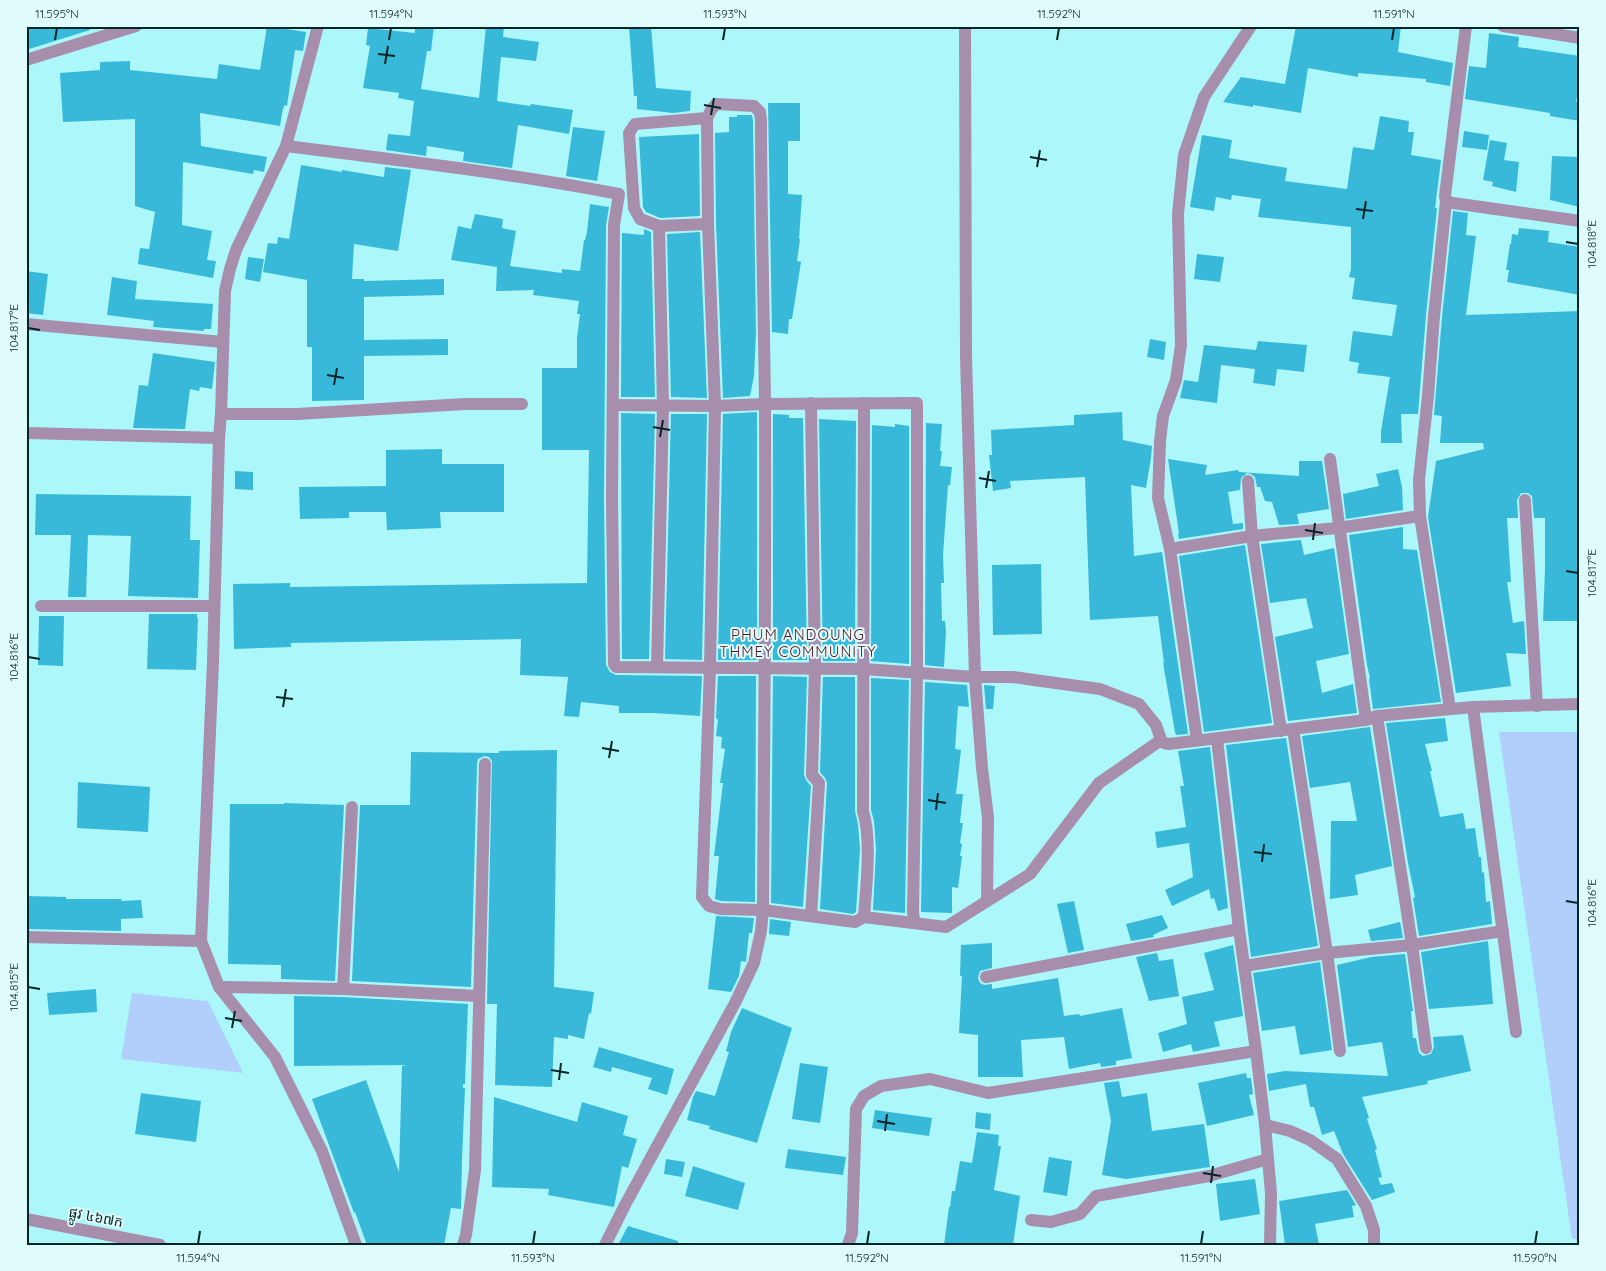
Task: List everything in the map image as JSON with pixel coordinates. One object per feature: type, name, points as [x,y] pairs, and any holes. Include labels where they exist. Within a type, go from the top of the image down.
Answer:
[{"type":"street","points":[[26,60],[136,26]]},
{"type":"street","points":[[318,26],[286,146],[236,250],[225,292],[221,414],[218,438],[214,606],[201,941],[219,986],[275,1057],[322,1151],[356,1245]]},
{"type":"street","points":[[965,26],[966,356],[975,677],[988,818],[987,901]]},
{"type":"street","points":[[1197,740],[1170,549],[1158,498],[1160,441],[1163,416],[1176,380],[1181,345],[1178,214],[1184,155],[1204,97],[1251,26]]},
{"type":"street","points":[[1450,709],[1420,516],[1419,480],[1446,202],[1445,196],[1466,26]]},
{"type":"street","points":[[1503,26],[1580,38]]},
{"type":"street","points":[[605,1245],[735,1003],[754,962],[761,931],[763,910],[765,668],[765,404],[760,112],[754,106],[716,104],[707,118],[708,224],[715,406],[710,668],[702,897],[709,906],[720,909],[763,910],[855,922],[864,917],[946,927],[1030,874],[1099,783],[1161,740]]},
{"type":"street","points":[[707,118],[635,124],[629,133],[634,208],[640,219],[659,226],[708,224]]},
{"type":"street","points":[[286,146],[417,162],[582,186],[619,194],[633,194]]},
{"type":"street","points":[[619,194],[614,225],[612,405],[614,664],[616,666],[864,669],[975,677],[1013,677],[1100,689],[1139,704],[1156,725],[1164,744],[1450,709],[1580,704]]},
{"type":"street","points":[[1446,202],[1580,221]]},
{"type":"street","points":[[657,667],[662,406],[659,226]]},
{"type":"street","points":[[26,324],[223,342]]},
{"type":"street","points":[[811,403],[815,668],[812,775],[819,783],[811,916]]},
{"type":"street","points":[[612,405],[715,406],[811,403],[917,403],[917,673],[914,923]]},
{"type":"street","points":[[864,403],[863,811],[866,820],[868,863],[864,917]]},
{"type":"street","points":[[221,414],[297,414],[465,404],[522,404]]},
{"type":"street","points":[[28,433],[218,438]]},
{"type":"street","points":[[1330,458],[1338,528],[1412,944],[1426,1048]]},
{"type":"street","points":[[1248,481],[1252,536],[1327,952],[1340,1051]]},
{"type":"street","points":[[1525,500],[1537,706]]},
{"type":"street","points":[[1170,549],[1252,536],[1338,528],[1420,516]]},
{"type":"street","points":[[41,606],[214,606]]},
{"type":"street","points":[[1473,707],[1516,1032]]},
{"type":"street","points":[[1217,739],[1239,929],[1265,1125],[1271,1193],[1270,1245]]},
{"type":"street","points":[[463,1245],[475,1170],[486,764]]},
{"type":"street","points":[[343,989],[352,807]]},
{"type":"street","points":[[986,978],[1239,929]]},
{"type":"street","points":[[1244,966],[1327,952],[1412,944],[1503,932]]},
{"type":"street","points":[[26,937],[201,941]]},
{"type":"street","points":[[219,986],[343,989],[479,996]]},
{"type":"street","points":[[848,1245],[852,1233],[856,1108],[864,1096],[881,1086],[930,1079],[988,1093],[1256,1051]]},
{"type":"street","points":[[1265,1125],[1290,1131],[1310,1140],[1337,1159],[1366,1206],[1374,1230],[1374,1245]]},
{"type":"street","points":[[1031,1220],[1052,1222],[1080,1214],[1096,1196],[1209,1176],[1268,1159]]},
{"type":"street","name":"ផ្លូវ ៤៦៧ក","points":[[26,1219],[160,1245]]},
{"type":"water","points":[[1499,732],[1580,732],[1580,1239],[1572,1239]]},
{"type":"water","points":[[132,993],[208,1001],[243,1073],[121,1059]]},
{"type":"building","points":[[26,26],[90,26],[90,30],[26,50]]},
{"type":"building","points":[[267,26],[306,32],[303,51],[295,50],[287,106],[284,105],[280,126],[200,113],[201,146],[267,157],[264,172],[254,170],[253,174],[183,162],[182,225],[212,231],[207,260],[216,261],[213,278],[138,264],[140,248],[149,249],[155,212],[135,206],[135,119],[63,122],[60,73],[100,70],[100,62],[130,61],[130,70],[217,79],[219,64],[260,70]]},
{"type":"building","points":[[415,26],[434,26],[431,51],[427,51],[421,89],[479,98],[486,26],[504,26],[503,37],[539,42],[536,61],[501,57],[497,101],[573,110],[569,134],[518,125],[512,168],[463,161],[464,152],[427,146],[426,156],[386,150],[388,134],[410,136],[414,101],[398,98],[399,93],[363,88],[370,46],[366,45],[368,28],[415,33]]},
{"type":"building","points":[[629,26],[651,26],[656,88],[691,91],[690,111],[673,113],[637,109],[637,96],[634,96]]},
{"type":"building","points":[[1296,26],[1401,26],[1398,52],[1453,63],[1450,86],[1426,82],[1426,79],[1358,73],[1358,77],[1308,68],[1301,113],[1223,102],[1241,77],[1285,84]]},
{"type":"building","points":[[1489,33],[1519,37],[1518,47],[1580,56],[1580,81],[1576,102],[1580,102],[1580,121],[1550,116],[1550,113],[1465,99],[1469,66],[1486,68]]},
{"type":"building","points":[[768,103],[800,103],[800,141],[788,141],[788,194],[802,195],[797,261],[801,262],[792,319],[789,319],[788,334],[772,332]]},
{"type":"building","points":[[737,115],[752,115],[753,121],[756,332],[754,376],[750,396],[723,398],[716,224],[715,133],[729,132],[729,117],[737,117]]},
{"type":"building","points":[[1380,116],[1409,121],[1408,132],[1414,132],[1411,155],[1441,160],[1435,208],[1437,208],[1418,414],[1401,414],[1402,443],[1381,443],[1381,431],[1390,377],[1357,373],[1359,363],[1349,361],[1353,331],[1392,336],[1397,305],[1352,299],[1355,278],[1349,277],[1351,269],[1351,227],[1258,217],[1261,199],[1232,195],[1231,200],[1216,197],[1214,211],[1190,207],[1202,135],[1232,140],[1229,158],[1287,168],[1285,181],[1347,189],[1353,147],[1374,150]]},
{"type":"building","points":[[573,127],[605,131],[597,181],[566,176]]},
{"type":"building","points":[[1464,131],[1489,135],[1487,150],[1462,147]]},
{"type":"building","points":[[699,134],[700,216],[660,218],[646,212],[643,207],[639,137]]},
{"type":"building","points":[[1490,140],[1507,143],[1504,160],[1519,162],[1516,192],[1492,186],[1493,182],[1483,180]]},
{"type":"building","points":[[1552,156],[1580,157],[1580,207],[1550,200]]},
{"type":"building","points":[[301,165],[384,177],[385,167],[411,170],[398,251],[354,244],[352,279],[364,279],[364,281],[444,279],[444,295],[364,297],[364,340],[448,339],[448,355],[364,356],[364,400],[312,401],[312,347],[307,347],[307,280],[263,272],[268,243],[277,244],[278,237],[289,239]]},
{"type":"building","points":[[590,204],[609,207],[606,225],[604,499],[606,665],[610,672],[616,675],[702,676],[700,716],[619,713],[619,706],[581,702],[579,717],[564,716],[568,677],[520,675],[521,639],[291,643],[291,647],[234,649],[233,584],[290,583],[290,587],[587,583],[589,450],[542,450],[542,368],[577,368],[577,338],[580,314],[577,314],[579,301],[533,295],[534,290],[496,291],[497,267],[451,260],[458,226],[471,229],[475,214],[503,219],[502,228],[516,231],[510,266],[562,273],[562,269],[580,271]]},
{"type":"building","points":[[1453,211],[1468,213],[1466,235],[1476,236],[1466,315],[1580,311],[1580,621],[1543,621],[1545,518],[1534,518],[1532,496],[1528,493],[1521,493],[1517,500],[1518,518],[1507,518],[1511,582],[1507,582],[1513,623],[1524,621],[1526,654],[1506,653],[1511,686],[1456,693],[1428,517],[1436,461],[1484,449],[1483,443],[1440,443],[1442,416],[1434,415]]},
{"type":"building","points":[[1519,228],[1549,231],[1548,242],[1580,247],[1580,295],[1507,282],[1509,270],[1506,270],[1512,234],[1518,235]]},
{"type":"building","points":[[644,229],[651,232],[655,397],[621,397],[622,233],[644,235]]},
{"type":"building","points":[[700,232],[707,398],[671,397],[667,234]]},
{"type":"building","points":[[1197,254],[1224,257],[1220,282],[1194,279]]},
{"type":"building","points":[[248,257],[264,259],[260,282],[245,279]]},
{"type":"building","points":[[26,271],[48,274],[43,315],[26,313]]},
{"type":"building","points":[[112,277],[137,281],[135,299],[213,304],[211,329],[204,329],[204,331],[153,327],[154,321],[107,315]]},
{"type":"building","points":[[1150,339],[1166,342],[1164,360],[1147,357]]},
{"type":"building","points":[[1258,341],[1307,345],[1304,372],[1277,369],[1275,386],[1253,383],[1255,369],[1221,365],[1217,403],[1180,398],[1184,380],[1198,382],[1204,345],[1256,350]]},
{"type":"building","points":[[153,353],[215,362],[212,389],[200,387],[199,391],[190,389],[185,429],[133,428],[139,385],[148,386]]},
{"type":"building","points":[[757,412],[757,660],[718,660],[723,414]]},
{"type":"building","points":[[1122,412],[1123,440],[1152,446],[1146,488],[1131,485],[1134,556],[1162,552],[1188,734],[1176,735],[1175,732],[1163,663],[1158,616],[1090,620],[1085,477],[1010,481],[1011,488],[993,491],[989,455],[992,455],[991,430],[1074,425],[1074,415]]},
{"type":"building","points":[[621,413],[655,414],[649,659],[622,659]]},
{"type":"building","points":[[671,414],[707,414],[702,660],[665,659]]},
{"type":"building","points":[[773,414],[789,415],[789,418],[803,418],[807,660],[773,660]]},
{"type":"building","points":[[819,419],[856,421],[855,661],[823,661]]},
{"type":"building","points":[[926,423],[942,424],[940,466],[952,467],[950,485],[948,485],[943,555],[944,583],[941,583],[942,621],[945,621],[946,631],[944,667],[925,665]]},
{"type":"building","points":[[895,424],[909,426],[909,664],[871,661],[872,425],[895,427]]},
{"type":"building","points":[[442,449],[442,464],[504,464],[504,512],[440,512],[441,528],[387,530],[386,512],[349,512],[349,518],[300,519],[299,487],[386,486],[386,450]]},
{"type":"building","points":[[1168,459],[1207,465],[1205,475],[1238,470],[1239,472],[1299,476],[1299,461],[1322,461],[1329,509],[1297,514],[1299,524],[1279,525],[1272,502],[1265,501],[1260,487],[1257,487],[1255,477],[1247,473],[1241,478],[1240,490],[1228,492],[1233,524],[1243,523],[1243,529],[1179,539]]},
{"type":"building","points":[[1398,469],[1402,487],[1403,510],[1346,519],[1343,494],[1379,486],[1376,474]]},
{"type":"building","points":[[235,471],[253,472],[253,490],[235,489]]},
{"type":"building","points":[[36,494],[191,496],[190,540],[200,540],[198,598],[128,596],[131,536],[88,535],[86,597],[68,597],[71,535],[35,535]]},
{"type":"building","points":[[1403,527],[1403,549],[1417,550],[1441,702],[1373,709],[1349,535]]},
{"type":"building","points":[[1301,540],[1304,555],[1334,548],[1349,654],[1316,661],[1322,693],[1353,684],[1357,713],[1288,721],[1275,637],[1313,628],[1306,598],[1270,603],[1261,544]]},
{"type":"building","points":[[1245,545],[1272,723],[1204,732],[1179,556]]},
{"type":"building","points":[[1041,564],[1042,634],[993,635],[992,565]]},
{"type":"building","points":[[149,614],[197,614],[196,670],[147,669]]},
{"type":"building","points":[[39,616],[64,616],[63,666],[38,665]]},
{"type":"building","points":[[718,676],[756,676],[755,902],[721,901],[715,899],[719,856],[714,856],[725,749],[721,748],[722,737],[716,736]]},
{"type":"building","points":[[773,676],[807,677],[804,775],[811,786],[803,907],[771,903]]},
{"type":"building","points":[[823,677],[855,677],[855,811],[860,849],[856,912],[853,914],[820,909],[827,783],[820,772]]},
{"type":"building","points":[[871,678],[909,680],[905,913],[873,910],[876,849],[874,821],[871,810]]},
{"type":"building","points":[[925,682],[967,685],[969,707],[958,706],[955,749],[961,750],[956,794],[963,794],[960,823],[963,823],[960,843],[962,844],[960,856],[962,856],[958,888],[952,887],[952,913],[921,912]]},
{"type":"building","points":[[984,685],[995,686],[993,709],[986,709]]},
{"type":"building","points":[[1445,718],[1448,741],[1425,744],[1440,817],[1463,813],[1466,829],[1475,828],[1482,873],[1484,872],[1486,902],[1490,901],[1492,924],[1419,936],[1413,898],[1415,897],[1386,723]]},
{"type":"building","points":[[1370,727],[1392,866],[1355,875],[1358,895],[1330,899],[1331,821],[1357,821],[1350,782],[1310,788],[1302,736]]},
{"type":"building","points":[[1286,738],[1318,946],[1251,957],[1226,745]]},
{"type":"building","points":[[1210,747],[1228,908],[1218,911],[1214,898],[1211,899],[1209,889],[1172,906],[1165,890],[1193,877],[1189,843],[1157,848],[1155,832],[1186,827],[1180,786],[1184,786],[1178,751]]},
{"type":"building","points":[[557,750],[554,987],[594,992],[591,1014],[589,1013],[584,1039],[568,1035],[568,1039],[554,1037],[552,1087],[495,1085],[497,1004],[487,1004],[492,761],[489,757],[485,756],[478,759],[477,764],[471,987],[352,981],[360,805],[410,805],[411,752],[499,753],[499,751]]},
{"type":"building","points":[[78,782],[150,787],[148,832],[77,828]]},
{"type":"building","points":[[230,804],[344,805],[335,981],[281,979],[281,965],[228,964]]},
{"type":"building","points":[[26,896],[66,897],[66,899],[122,899],[121,901],[141,900],[143,918],[121,919],[121,931],[26,929]]},
{"type":"building","points":[[1074,901],[1084,950],[1068,953],[1057,904]]},
{"type":"building","points":[[1162,915],[1168,928],[1153,935],[1154,937],[1131,941],[1126,924]]},
{"type":"building","points":[[716,916],[754,918],[752,933],[749,933],[746,962],[741,961],[739,976],[731,992],[708,989]]},
{"type":"building","points":[[770,919],[791,922],[789,936],[769,934]]},
{"type":"building","points":[[1400,922],[1403,938],[1371,941],[1368,930]]},
{"type":"building","points":[[1488,941],[1493,1004],[1429,1009],[1421,952]]},
{"type":"building","points":[[992,943],[992,968],[980,971],[978,978],[980,983],[984,985],[992,984],[992,989],[1058,978],[1064,1016],[1079,1014],[1080,1016],[1122,1008],[1132,1058],[1116,1061],[1116,1065],[1101,1067],[1100,1063],[1069,1069],[1064,1037],[1021,1040],[1023,1077],[978,1077],[978,1035],[959,1033],[962,976],[960,976],[961,945]]},
{"type":"building","points":[[1233,945],[1243,1016],[1214,1022],[1220,1046],[1193,1052],[1191,1044],[1163,1052],[1158,1033],[1187,1024],[1182,997],[1214,990],[1204,953]]},
{"type":"building","points":[[1157,953],[1159,961],[1173,959],[1179,996],[1149,1001],[1136,957]]},
{"type":"building","points":[[1405,954],[1413,1011],[1411,1011],[1413,1038],[1416,1038],[1419,1053],[1423,1056],[1431,1054],[1434,1047],[1433,1037],[1463,1035],[1471,1071],[1427,1081],[1428,1084],[1362,1097],[1377,1149],[1375,1150],[1382,1177],[1378,1178],[1381,1185],[1392,1183],[1395,1192],[1372,1200],[1343,1154],[1334,1131],[1322,1135],[1314,1107],[1310,1107],[1306,1084],[1269,1091],[1267,1074],[1285,1071],[1388,1076],[1382,1042],[1348,1047],[1337,965],[1371,957]]},
{"type":"building","points":[[1320,962],[1332,1050],[1300,1055],[1295,1026],[1262,1031],[1253,973]]},
{"type":"building","points":[[96,989],[97,1012],[49,1015],[47,993]]},
{"type":"building","points":[[294,996],[468,1004],[465,1084],[463,1084],[463,1088],[465,1088],[461,1209],[451,1208],[444,1245],[367,1245],[312,1099],[366,1080],[399,1172],[402,1066],[407,1065],[294,1066]]},
{"type":"building","points":[[742,1008],[792,1028],[757,1143],[709,1129],[710,1126],[687,1120],[696,1091],[715,1096],[729,1052],[726,1051],[731,1032]]},
{"type":"building","points":[[599,1047],[674,1069],[667,1095],[648,1089],[652,1078],[612,1067],[611,1072],[593,1067]]},
{"type":"building","points":[[800,1063],[828,1067],[820,1123],[792,1119]]},
{"type":"building","points":[[1246,1073],[1247,1078],[1251,1078],[1253,1094],[1249,1095],[1254,1115],[1207,1126],[1198,1083]]},
{"type":"building","points":[[1119,1081],[1122,1097],[1147,1093],[1152,1131],[1204,1124],[1210,1167],[1126,1179],[1102,1175],[1111,1121],[1104,1083]]},
{"type":"building","points":[[141,1093],[201,1101],[196,1142],[135,1134]]},
{"type":"building","points":[[494,1097],[577,1122],[582,1102],[628,1116],[623,1135],[637,1139],[628,1168],[622,1166],[614,1207],[548,1195],[549,1189],[492,1187]]},
{"type":"building","points":[[875,1110],[932,1118],[929,1136],[872,1128]]},
{"type":"building","points":[[976,1112],[991,1114],[990,1130],[975,1128]]},
{"type":"building","points":[[977,1132],[999,1135],[998,1146],[1001,1146],[994,1190],[1020,1196],[1013,1245],[944,1245],[952,1191],[955,1191],[960,1161],[972,1163]]},
{"type":"building","points":[[788,1149],[846,1157],[843,1175],[785,1168]]},
{"type":"building","points":[[1049,1157],[1072,1161],[1067,1196],[1043,1192]]},
{"type":"building","points":[[666,1159],[685,1162],[682,1177],[664,1174]]},
{"type":"building","points":[[693,1166],[745,1183],[738,1210],[685,1196]]},
{"type":"building","points":[[1255,1179],[1260,1214],[1220,1221],[1216,1184]]},
{"type":"building","points":[[1347,1190],[1356,1205],[1352,1206],[1354,1217],[1315,1224],[1319,1245],[1285,1245],[1279,1201]]},
{"type":"building","points":[[628,1226],[678,1241],[678,1245],[618,1245]]},
{"type":"district","name":"PHUM ANDOUNG THMEY COMMUNITY","points":[[798,644]]}]
